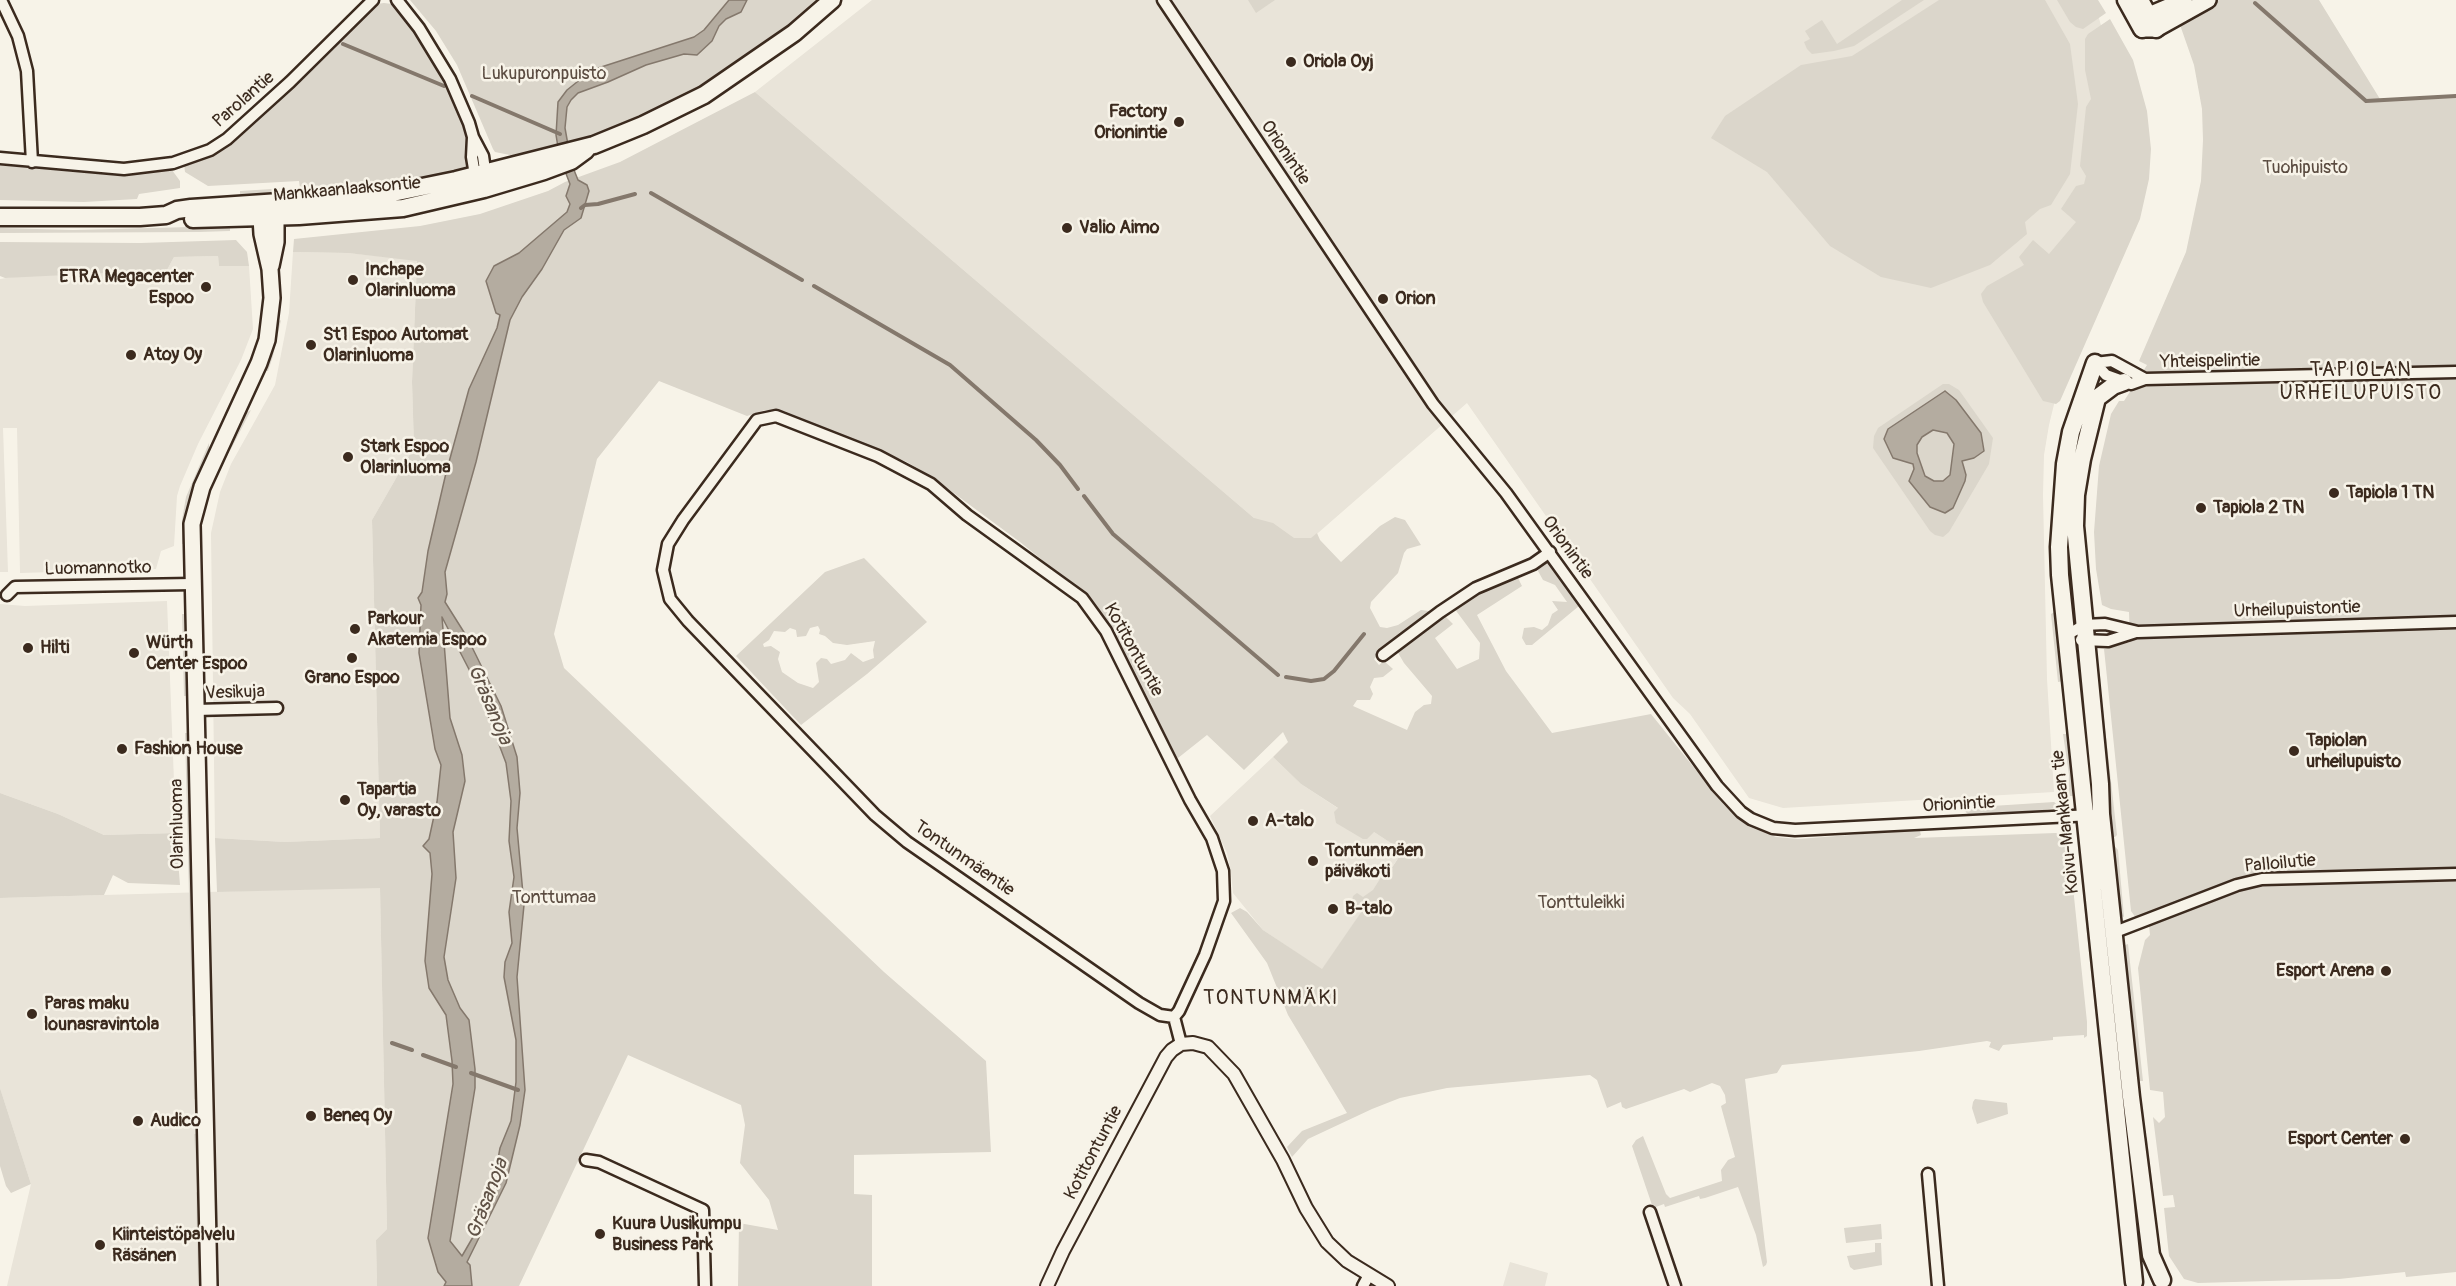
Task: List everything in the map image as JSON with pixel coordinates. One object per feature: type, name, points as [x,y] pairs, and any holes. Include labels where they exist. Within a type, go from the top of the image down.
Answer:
[{"type":"main road","name":"Mankkaanlaaksontie","points":[[0,217],[166,215],[177,210],[268,212],[403,208],[482,179],[571,161],[594,145],[643,125],[704,95],[794,33],[832,0]]},
{"type":"main road","points":[[2126,0],[2149,24]]},
{"type":"main road","points":[[2140,0],[2149,24]]},
{"type":"main road","points":[[2149,24],[2184,0]]},
{"type":"main road","points":[[2149,24],[2208,0]]},
{"type":"main road","name":"Olarinluoma","points":[[209,1286],[192,529],[196,503],[259,363],[267,340],[272,308],[270,269],[276,242],[268,212]]},
{"type":"main road","name":"Koivu-Mankkaan tie","points":[[2095,363],[2071,432],[2065,464],[2059,547],[2067,635],[2093,815],[2115,932],[2131,1097],[2151,1255],[2164,1283]]},
{"type":"main road","name":"Koivu-Mankkaan tie","points":[[2124,382],[2113,386],[2097,398],[2088,428],[2076,495],[2076,551],[2100,784],[2093,815],[2132,1284]]},
{"type":"main road","points":[[2132,1284],[2148,1276],[2164,1283]]},
{"type":"street","points":[[1,0],[18,36],[27,71],[32,162]]},
{"type":"street","name":"Parolantie","points":[[0,158],[124,169],[173,163],[210,150],[227,139],[290,82],[373,0]]},
{"type":"street","points":[[398,0],[419,28],[450,79],[469,123],[472,137],[483,156],[482,179]]},
{"type":"street","name":"Orionintie","points":[[1163,0],[1433,404],[1506,493],[1550,552],[1728,800],[1751,819],[1773,828],[1796,830],[2093,815]]},
{"type":"street","name":"Yhteispelintie","points":[[2095,363],[2112,361],[2145,380]]},
{"type":"street","points":[[2095,363],[2106,375],[2124,382]]},
{"type":"street","name":"Yhteispelintie","points":[[2124,382],[2131,384],[2145,380],[2456,372]]},
{"type":"street","name":"Kotitontuntie","points":[[776,416],[878,456],[932,484],[967,515],[1082,598],[1106,631],[1190,800],[1212,838],[1223,871],[1224,901],[1205,955],[1174,1017]]},
{"type":"street","name":"Tontunmäentie","points":[[776,416],[761,417],[757,420],[668,544],[663,570],[670,599],[688,621],[841,782],[891,829],[1139,1003],[1160,1015],[1174,1017]]},
{"type":"street","points":[[1383,656],[1440,612],[1476,588],[1523,569],[1550,552]]},
{"type":"street","name":"Luomannotko","points":[[7,595],[15,587],[192,584]]},
{"type":"street","name":"Urheilupuistontie","points":[[2067,635],[2085,634],[2108,641],[2138,632],[2456,622]]},
{"type":"street","name":"Urheilupuistontie","points":[[2085,634],[2105,624],[2138,632]]},
{"type":"street","name":"Vesikuja","points":[[195,710],[277,708]]},
{"type":"street","name":"Palloilutie","points":[[2115,932],[2237,885],[2287,877],[2456,874]]},
{"type":"street","points":[[1174,1017],[1181,1044],[1204,1044],[1234,1074],[1283,1160],[1306,1208],[1327,1242],[1366,1280],[1388,1286]]},
{"type":"street","name":"Kotitontuntie","points":[[1047,1286],[1063,1251],[1156,1075],[1172,1050],[1181,1044]]},
{"type":"street","points":[[586,1160],[599,1162],[703,1210],[705,1286]]},
{"type":"street","points":[[1928,1174],[1938,1286]]},
{"type":"street","points":[[1650,1212],[1675,1286]]},
{"type":"shaded area","points":[[872,0],[2089,0],[2098,15],[2109,53],[2058,388],[2044,455],[2047,679],[2054,792],[1783,808],[1749,798],[1690,714],[1673,698],[1467,403],[1295,553],[755,92]]},
{"type":"shaded area","points":[[293,252],[348,253],[417,260],[412,382],[414,447],[372,520],[380,838],[285,842],[215,838],[211,533],[220,492],[231,464],[275,385],[289,313]]},
{"type":"shaded area","points":[[218,256],[219,266],[249,266],[253,329],[241,360],[198,444],[180,486],[177,496],[174,546],[161,551],[156,569],[20,573],[17,428],[3,428],[8,572],[0,572],[0,279],[20,276],[167,270],[174,257]]},
{"type":"shaded area","points":[[167,601],[176,833],[104,835],[58,814],[0,793],[0,604],[25,606]]},
{"type":"shaded area","name":"Tontunmäen päiväkoti","points":[[1273,757],[1301,784],[1403,851],[1322,970],[1263,930],[1233,893],[1227,853],[1210,816]]},
{"type":"shaded area","points":[[380,887],[387,1229],[376,1240],[377,1286],[7,1286],[31,1184],[0,1088],[0,898]]},
{"type":"shaded area","points":[[1510,1262],[1548,1273],[1545,1286],[1503,1286]]},
{"type":"green space","name":"Lukupuronpuisto","points":[[410,0],[817,0],[783,30],[730,70],[682,97],[635,120],[582,141],[516,162],[510,155],[495,152],[493,149],[457,65],[436,31]]},
{"type":"green space","points":[[1248,0],[1275,0],[1256,13]]},
{"type":"green space","points":[[1902,0],[1924,0],[1854,46],[1812,54],[1807,49],[1804,42],[1810,39],[1805,31],[1822,20],[1837,44]]},
{"type":"green space","points":[[1939,0],[2045,0],[2070,44],[2078,104],[2070,174],[2051,205],[2040,209],[2025,222],[2027,234],[1990,265],[1931,288],[1881,277],[1830,246],[1767,172],[1711,138],[1725,116],[1801,65],[1852,56]]},
{"type":"green space","points":[[2057,0],[2098,0],[2106,13],[2083,29],[2070,22]]},
{"type":"green space","name":"Tapiolan urheilupuisto","points":[[2219,0],[2319,0],[2380,99],[2456,98],[2456,1272],[2406,1277],[2405,1272],[2339,1279],[2198,1283],[2184,1279],[2169,1256],[2164,1208],[2175,1207],[2173,1195],[2163,1196],[2153,1117],[2159,1123],[2165,1117],[2163,1092],[2150,1090],[2138,968],[2145,940],[2150,935],[2148,916],[2136,918],[2131,911],[2104,649],[2130,642],[2129,612],[2102,605],[2096,569],[2094,532],[2099,466],[2111,414],[2119,401],[2124,401],[2147,365],[2139,361],[2186,252],[2201,181],[2202,109],[2194,65],[2179,22]]},
{"type":"green space","name":"Lukupuronpuisto","points":[[377,4],[392,4],[429,52],[455,102],[466,134],[468,149],[466,168],[459,174],[404,185],[301,196],[299,181],[208,186],[185,172],[184,164],[234,140]]},
{"type":"green space","points":[[2110,19],[2133,60],[2147,111],[2151,149],[2149,179],[2140,219],[2060,401],[2056,404],[2043,401],[1983,302],[1981,294],[1987,286],[2024,265],[2019,257],[2033,240],[2049,254],[2076,222],[2061,209],[2076,186],[2084,184],[2086,176],[2080,166],[2086,107],[2091,99],[2085,70],[2085,39],[2088,34]]},
{"type":"green space","name":"Tonttumaa","points":[[755,92],[1254,518],[1273,523],[1294,538],[1311,538],[1317,533],[1320,540],[1341,562],[1380,526],[1395,517],[1405,520],[1421,545],[1407,549],[1398,573],[1371,602],[1370,608],[1380,627],[1387,628],[1398,625],[1421,610],[1429,611],[1429,613],[1374,659],[1379,665],[1384,661],[1393,669],[1383,677],[1374,678],[1370,687],[1373,694],[1370,700],[1357,700],[1353,706],[1407,730],[1415,712],[1424,705],[1431,704],[1432,696],[1404,663],[1397,651],[1444,615],[1453,624],[1435,638],[1457,669],[1479,659],[1480,643],[1454,608],[1477,594],[1517,576],[1522,586],[1477,615],[1506,671],[1552,733],[1651,714],[1724,805],[1750,827],[1776,837],[1798,839],[1916,830],[1920,831],[1921,835],[1914,838],[2056,833],[2068,839],[2087,1036],[2084,1038],[2084,1035],[2053,1037],[2053,1040],[2003,1045],[1999,1051],[1989,1047],[1991,1042],[1987,1041],[1919,1051],[1782,1065],[1777,1073],[1745,1079],[1767,1262],[1763,1267],[1756,1235],[1738,1187],[1705,1198],[1700,1199],[1699,1196],[1665,1207],[1664,1204],[1653,1208],[1632,1146],[1643,1136],[1666,1194],[1670,1198],[1722,1181],[1721,1170],[1728,1160],[1735,1157],[1721,1106],[1726,1103],[1725,1095],[1720,1086],[1712,1083],[1690,1092],[1684,1089],[1626,1109],[1622,1107],[1621,1102],[1607,1108],[1597,1080],[1590,1075],[1447,1088],[1400,1098],[1372,1109],[1308,1139],[1292,1157],[1287,1147],[1302,1131],[1347,1113],[1288,1015],[1267,963],[1231,913],[1240,908],[1247,912],[1263,930],[1322,969],[1366,905],[1357,908],[1352,901],[1353,896],[1357,893],[1363,897],[1373,890],[1385,871],[1391,869],[1403,851],[1374,832],[1367,839],[1363,839],[1336,823],[1334,812],[1338,808],[1301,784],[1273,757],[1288,742],[1283,732],[1244,770],[1207,735],[1178,758],[1174,755],[1111,626],[1088,597],[1020,542],[932,477],[907,462],[784,411],[765,410],[747,416],[659,381],[597,459],[554,634],[564,668],[884,972],[986,1061],[991,1152],[854,1155],[854,1194],[872,1195],[872,1286],[738,1286],[739,1223],[778,1230],[769,1200],[740,1163],[745,1125],[741,1105],[628,1055],[519,1286],[377,1286],[376,1240],[387,1229],[380,888],[217,892],[215,838],[285,842],[380,838],[372,520],[414,447],[412,382],[417,261],[348,253],[293,252],[294,239],[420,226],[480,214],[548,191],[565,182],[620,162]]},
{"type":"green space","points":[[0,165],[122,176],[172,170],[180,181],[180,188],[139,194],[137,199],[84,202],[0,200]]},
{"type":"green space","points":[[288,188],[293,196],[240,199],[240,191]]},
{"type":"green space","points":[[230,226],[230,231],[199,232],[0,233],[0,228],[73,230]]},
{"type":"green space","points":[[236,240],[247,252],[249,266],[219,266],[218,256],[174,257],[167,270],[5,278],[0,276],[0,242],[140,243]]},
{"type":"green space","points":[[281,320],[268,371],[264,371],[278,322]]},
{"type":"green space","points":[[1943,384],[1949,384],[1959,390],[1993,438],[1989,464],[1949,532],[1943,537],[1930,531],[1873,448],[1874,436],[1878,428]]},
{"type":"green space","points":[[251,410],[230,451],[239,421]]},
{"type":"green space","points":[[209,443],[209,451],[189,503],[184,544],[182,544],[182,520],[186,497]]},
{"type":"green space","points":[[198,550],[201,550],[205,697],[202,696]]},
{"type":"green space","points":[[864,558],[927,622],[867,674],[801,725],[736,656],[825,572]],"holes":[[[818,626],[819,634],[833,643],[847,645],[875,641],[874,658],[863,662],[851,653],[845,660],[831,664],[827,659],[821,658],[816,663],[819,682],[813,688],[798,683],[782,672],[778,659],[780,652],[771,646],[764,647],[763,644],[769,640],[774,631],[785,632],[790,628],[796,630],[797,637],[806,636],[810,628]]]},
{"type":"green space","points":[[1546,561],[1579,606],[1532,645],[1526,645],[1522,638],[1524,628],[1534,627],[1542,630],[1548,625],[1552,614],[1558,610],[1552,601],[1567,602],[1555,585],[1543,580],[1538,571],[1540,564]]},
{"type":"green space","points":[[2056,611],[2063,681],[2058,682],[2051,614]]},
{"type":"green space","points":[[182,614],[185,617],[187,633],[187,696],[184,696]]},
{"type":"green space","points":[[2097,656],[2117,835],[2107,838],[2095,664]]},
{"type":"green space","points":[[2080,661],[2094,790],[2090,796],[2077,665]]},
{"type":"green space","points":[[203,731],[206,731],[212,1016],[209,1016]]},
{"type":"green space","points":[[185,733],[188,733],[195,1016],[192,1016]]},
{"type":"green space","points":[[2063,734],[2069,734],[2075,793],[2073,796],[2068,796],[2069,775]]},
{"type":"green space","points":[[0,793],[58,814],[104,835],[176,833],[180,885],[128,883],[113,875],[104,895],[0,898]]},
{"type":"green space","points":[[2054,802],[2061,807],[2037,811],[1968,814],[1961,808]]},
{"type":"green space","points":[[2113,844],[2118,850],[2124,917],[2119,915],[2110,845]]},
{"type":"green space","points":[[2078,847],[2081,847],[2114,1125],[2107,1126]]},
{"type":"green space","points":[[2128,944],[2143,1081],[2139,1081],[2123,951],[2125,945]]},
{"type":"green space","points":[[209,1050],[213,1050],[218,1240],[214,1240]]},
{"type":"green space","points":[[193,1051],[196,1051],[197,1099],[194,1099]]},
{"type":"green space","points":[[0,1088],[31,1184],[11,1193],[6,1186],[0,1166]]},
{"type":"green space","points":[[1975,1099],[2007,1103],[2008,1114],[1977,1124],[1972,1108]]},
{"type":"green space","points":[[194,1134],[198,1134],[199,1181],[197,1183]]},
{"type":"green space","points":[[2147,1137],[2156,1217],[2152,1218],[2143,1138]]},
{"type":"green space","points":[[2131,1138],[2149,1264],[2141,1266],[2133,1189],[2124,1139]]},
{"type":"green space","points":[[2110,1141],[2115,1141],[2126,1268],[2122,1267]]},
{"type":"green space","points":[[196,1192],[199,1194],[201,1286],[198,1286]]},
{"type":"green space","points":[[1881,1224],[1882,1239],[1846,1243],[1844,1228]]},
{"type":"green space","points":[[1875,1243],[1881,1243],[1882,1265],[1854,1270],[1850,1267],[1847,1256],[1875,1252]]},
{"type":"water","points":[[729,0],[747,0],[741,12],[726,19],[719,26],[712,41],[697,55],[684,54],[646,65],[578,93],[567,107],[565,128],[568,145],[558,147],[556,135],[558,102],[567,90],[592,70],[694,37],[704,30]]},
{"type":"water","name":"Gräsanoja","points":[[572,165],[578,180],[587,185],[589,191],[581,218],[564,230],[510,320],[476,462],[445,572],[447,594],[445,602],[467,637],[501,706],[517,757],[520,793],[517,828],[524,905],[517,977],[525,1090],[520,1125],[506,1183],[467,1262],[470,1265],[472,1286],[444,1286],[446,1282],[438,1272],[428,1238],[453,1084],[452,1061],[446,1015],[429,988],[425,961],[432,874],[430,853],[423,846],[429,839],[437,802],[441,765],[435,749],[419,653],[421,605],[418,598],[422,592],[428,551],[446,473],[469,389],[497,328],[500,315],[496,313],[486,281],[494,266],[519,253],[567,212],[570,204],[566,196],[570,184],[565,171]],"holes":[[[442,617],[475,681],[506,763],[511,801],[509,841],[514,877],[509,912],[512,943],[505,962],[504,977],[516,1040],[516,1082],[511,1121],[500,1148],[496,1170],[473,1237],[462,1256],[450,1241],[475,1088],[475,1069],[469,1020],[460,1008],[448,980],[444,957],[456,878],[453,832],[465,781],[462,755],[450,718]]]},
{"type":"water","points":[[1945,391],[1956,400],[1981,433],[1984,451],[1974,458],[1962,461],[1966,475],[1965,481],[1953,508],[1945,513],[1930,507],[1909,481],[1914,469],[1913,464],[1893,458],[1884,439],[1888,429]],"holes":[[[1933,430],[1947,433],[1954,444],[1950,475],[1943,481],[1934,481],[1925,476],[1917,453],[1917,445],[1922,437]]]},
{"type":"waterway","points":[[2255,3],[2366,101],[2456,96]]},
{"type":"waterway","points":[[343,44],[444,86]]},
{"type":"waterway","points":[[472,96],[560,134]]},
{"type":"waterway","points":[[651,193],[802,280]]},
{"type":"waterway","points":[[581,208],[585,205],[598,204],[635,194]]},
{"type":"waterway","points":[[814,286],[950,365],[1036,440],[1060,465],[1078,489]]},
{"type":"waterway","points":[[1084,496],[1113,534],[1278,675]]},
{"type":"waterway","points":[[1286,677],[1311,681],[1324,679],[1334,671],[1364,634]]},
{"type":"waterway","points":[[392,1043],[412,1050]]},
{"type":"waterway","points":[[423,1055],[456,1067]]},
{"type":"waterway","points":[[471,1073],[518,1090]]},
{"type":"place","name":"Oriola Oyj","points":[[1291,62]]},
{"type":"place","name":"Factory Orionintie","points":[[1179,122]]},
{"type":"place","name":"Valio Aimo","points":[[1067,228]]},
{"type":"place","name":"Inchape Olarinluoma","points":[[353,280]]},
{"type":"place","name":"ETRA Megacenter Espoo","points":[[206,287]]},
{"type":"place","name":"Orion","points":[[1383,299]]},
{"type":"place","name":"St1 Espoo Automat Olarinluoma","points":[[311,345]]},
{"type":"place","name":"Atoy Oy","points":[[131,355]]},
{"type":"place","name":"Stark Espoo Olarinluoma","points":[[348,457]]},
{"type":"place","name":"Tapiola 1 TN","points":[[2334,493]]},
{"type":"place","name":"Tapiola 2 TN","points":[[2201,508]]},
{"type":"place","name":"Parkour Akatemia Espoo","points":[[355,629]]},
{"type":"place","name":"Hilti","points":[[28,648]]},
{"type":"place","name":"Würth Center Espoo","points":[[134,653]]},
{"type":"place","name":"Grano Espoo","points":[[352,658]]},
{"type":"place","name":"Fashion House","points":[[122,749]]},
{"type":"place","name":"Tapiolan urheilupuisto","points":[[2294,751]]},
{"type":"place","name":"Tapartia Oy, varasto","points":[[345,800]]},
{"type":"place","name":"A-talo","points":[[1253,821]]},
{"type":"place","name":"Tontunmäen päiväkoti","points":[[1313,861]]},
{"type":"place","name":"B-talo","points":[[1333,909]]},
{"type":"place","name":"Esport Arena","points":[[2386,971]]},
{"type":"place","name":"Paras maku lounasravintola","points":[[32,1014]]},
{"type":"place","name":"Beneq Oy","points":[[311,1116]]},
{"type":"place","name":"Audico","points":[[138,1121]]},
{"type":"place","name":"Esport Center","points":[[2405,1139]]},
{"type":"place","name":"Kuura Uusikumpu Business Park","points":[[600,1234]]},
{"type":"place","name":"Kiinteistöpalvelu Räsänen","points":[[100,1245]]},
{"type":"district","name":"TAPIOLAN URHEILUPUISTO","points":[[2361,382]]},
{"type":"district","name":"TONTUNMÄKI","points":[[1271,999]]},
{"type":"park label","name":"Tuohipuisto","points":[[2305,168]]},
{"type":"park label","name":"Tonttuleikki","points":[[1581,903]]}]
